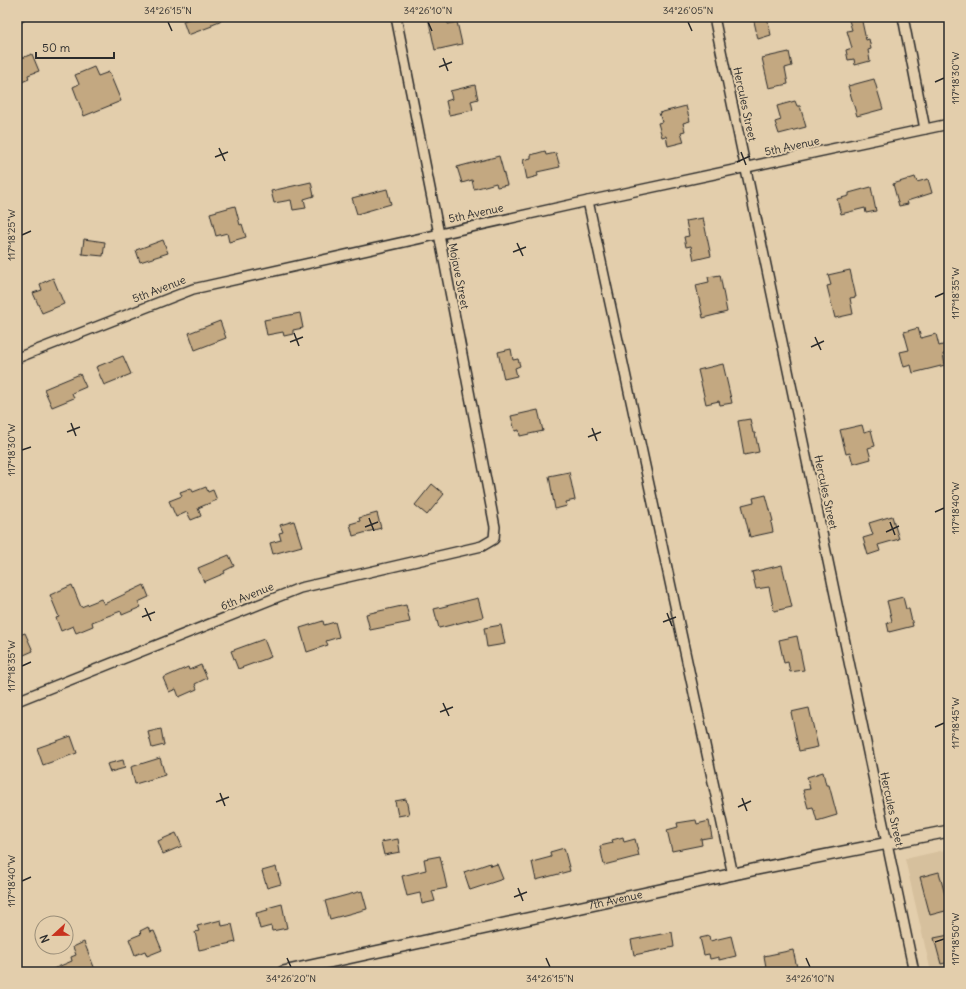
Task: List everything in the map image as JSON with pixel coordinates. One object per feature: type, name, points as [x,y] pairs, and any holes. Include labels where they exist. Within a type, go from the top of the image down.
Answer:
[{"type":"street","name":"Mojave Street","points":[[396,17],[495,527],[494,539]]},
{"type":"street","name":"Hercules Street","points":[[714,17],[914,972]]},
{"type":"street","points":[[902,17],[925,129]]},
{"type":"street","name":"5th Avenue","points":[[17,358],[193,288],[588,201],[949,124]]},
{"type":"street","points":[[588,201],[733,875]]},
{"type":"street","name":"6th Avenue","points":[[17,701],[300,588],[482,546],[494,539]]},
{"type":"street","name":"7th Avenue","points":[[283,972],[733,875],[949,831]]},
{"type":"shaded area","points":[[949,849],[949,972],[931,972],[905,859]]},
{"type":"building","points":[[195,17],[227,18],[212,24],[212,26],[188,35],[183,21]]},
{"type":"building","points":[[428,17],[446,17],[448,24],[457,22],[462,44],[435,50]]},
{"type":"building","points":[[753,17],[767,17],[771,35],[758,39]]},
{"type":"building","points":[[848,17],[861,17],[866,40],[869,39],[871,49],[868,50],[870,61],[855,65],[854,59],[848,60],[846,50],[852,48],[847,31],[852,30]]},
{"type":"building","points":[[789,52],[792,66],[785,68],[788,84],[769,88],[762,58]]},
{"type":"building","points":[[32,54],[39,71],[28,75],[29,79],[17,84],[17,60]]},
{"type":"building","points":[[94,67],[98,76],[109,72],[121,101],[84,116],[73,87],[79,84],[75,75]]},
{"type":"building","points":[[874,79],[883,109],[857,116],[848,86]]},
{"type":"building","points":[[475,85],[478,99],[471,101],[473,110],[449,115],[446,101],[452,99],[450,91]]},
{"type":"building","points":[[795,101],[797,106],[800,106],[806,127],[779,134],[775,122],[781,120],[777,106]]},
{"type":"building","points":[[686,106],[690,121],[683,123],[685,131],[681,132],[684,142],[668,146],[666,136],[662,137],[658,123],[662,122],[659,113]]},
{"type":"building","points":[[545,151],[546,155],[556,153],[560,167],[537,172],[538,176],[527,179],[523,160],[531,158],[531,155]]},
{"type":"building","points":[[499,156],[507,185],[497,187],[496,183],[474,189],[472,180],[462,183],[457,167]]},
{"type":"building","points":[[915,177],[917,182],[928,179],[932,193],[907,201],[908,204],[899,206],[893,184]]},
{"type":"building","points":[[311,182],[314,196],[304,199],[306,208],[293,210],[291,200],[274,203],[271,191]]},
{"type":"building","points":[[871,187],[876,211],[866,213],[865,208],[841,214],[837,199],[849,196],[849,193]]},
{"type":"building","points":[[387,189],[391,204],[357,214],[352,198]]},
{"type":"building","points":[[235,206],[240,225],[242,224],[246,237],[229,242],[227,233],[216,236],[210,213]]},
{"type":"building","points":[[703,218],[711,256],[694,260],[691,246],[686,247],[684,237],[689,236],[686,221]]},
{"type":"building","points":[[84,239],[105,242],[103,256],[82,254]]},
{"type":"building","points":[[163,240],[168,253],[140,262],[136,250]]},
{"type":"building","points":[[850,270],[856,297],[850,298],[853,314],[835,318],[827,286],[831,285],[828,275]]},
{"type":"building","points":[[720,275],[727,312],[703,318],[696,285],[709,282],[708,277]]},
{"type":"building","points":[[53,278],[64,304],[42,313],[33,293],[42,290],[40,284]]},
{"type":"building","points":[[300,313],[303,328],[293,330],[293,334],[284,336],[283,332],[267,335],[264,320]]},
{"type":"building","points":[[220,321],[226,338],[195,350],[189,333]]},
{"type":"building","points":[[918,328],[921,338],[936,334],[939,346],[946,344],[948,353],[943,354],[945,365],[913,373],[911,365],[904,367],[900,352],[909,350],[904,332]]},
{"type":"building","points":[[511,349],[513,360],[518,359],[520,366],[515,368],[517,376],[504,379],[498,352]]},
{"type":"building","points":[[123,356],[131,374],[104,385],[96,367]]},
{"type":"building","points":[[723,364],[732,403],[720,405],[719,401],[706,404],[698,370]]},
{"type":"building","points":[[80,374],[86,387],[72,393],[74,398],[52,407],[44,389]]},
{"type":"building","points":[[538,410],[543,431],[520,436],[519,430],[515,431],[511,416]]},
{"type":"building","points":[[750,419],[759,452],[744,455],[738,421]]},
{"type":"building","points":[[862,425],[864,432],[871,430],[875,446],[868,448],[871,459],[853,464],[850,453],[846,454],[840,430]]},
{"type":"building","points":[[569,472],[575,500],[566,502],[567,506],[555,509],[549,476]]},
{"type":"building","points":[[432,484],[444,494],[427,515],[415,505]]},
{"type":"building","points":[[206,487],[208,492],[213,490],[217,500],[198,508],[201,516],[191,520],[187,512],[176,517],[169,501],[182,496],[180,492],[191,488],[193,492]]},
{"type":"building","points":[[766,495],[773,521],[771,522],[773,532],[750,537],[742,505],[754,502],[753,498]]},
{"type":"building","points":[[377,513],[381,528],[353,536],[350,524],[360,521],[359,518]]},
{"type":"building","points":[[892,516],[899,539],[878,545],[880,551],[868,555],[863,538],[873,535],[869,523]]},
{"type":"building","points":[[294,521],[302,546],[273,554],[270,543],[281,540],[279,533],[283,532],[280,525]]},
{"type":"building","points":[[229,555],[234,566],[224,571],[225,573],[204,582],[198,568]]},
{"type":"building","points":[[782,565],[792,607],[774,611],[769,587],[756,589],[752,572]]},
{"type":"building","points":[[72,585],[81,607],[101,599],[104,604],[144,585],[149,597],[138,602],[141,607],[122,615],[121,611],[92,622],[93,626],[76,633],[73,626],[61,631],[56,618],[59,617],[50,595]]},
{"type":"building","points":[[903,597],[906,609],[909,609],[913,626],[889,632],[887,623],[892,621],[887,601]]},
{"type":"building","points":[[478,598],[483,617],[439,628],[434,609]]},
{"type":"building","points":[[406,605],[410,622],[370,630],[366,614]]},
{"type":"building","points":[[323,621],[324,625],[335,622],[339,637],[326,641],[328,645],[307,652],[300,628]]},
{"type":"building","points":[[501,625],[505,644],[487,647],[484,628]]},
{"type":"building","points":[[25,633],[33,651],[17,658],[17,636]]},
{"type":"building","points":[[797,636],[804,670],[790,672],[788,662],[784,663],[779,640]]},
{"type":"building","points":[[264,639],[271,657],[238,669],[231,651]]},
{"type":"building","points":[[201,665],[207,678],[195,684],[197,689],[179,697],[176,689],[169,692],[163,678],[188,667],[189,670]]},
{"type":"building","points":[[809,708],[818,747],[799,751],[791,712]]},
{"type":"building","points":[[161,729],[164,745],[152,748],[148,732]]},
{"type":"building","points":[[71,736],[77,753],[43,765],[37,748]]},
{"type":"building","points":[[160,758],[165,775],[135,784],[131,767]]},
{"type":"building","points":[[123,760],[125,768],[110,772],[107,764]]},
{"type":"building","points":[[823,772],[826,785],[829,785],[837,815],[817,821],[813,807],[808,808],[803,790],[810,789],[807,777]]},
{"type":"building","points":[[406,799],[409,814],[398,816],[395,801]]},
{"type":"building","points":[[696,820],[697,824],[709,821],[712,837],[701,839],[702,845],[672,851],[667,830],[678,827],[677,823]]},
{"type":"building","points":[[176,833],[182,846],[163,854],[158,841]]},
{"type":"building","points":[[623,837],[624,842],[635,839],[639,856],[604,865],[600,846],[613,843],[612,840]]},
{"type":"building","points":[[398,839],[400,852],[384,855],[381,842]]},
{"type":"building","points":[[564,848],[570,871],[536,880],[532,862],[551,857],[550,852]]},
{"type":"building","points":[[440,856],[447,888],[432,891],[435,901],[422,904],[420,893],[407,896],[402,876],[426,870],[424,859]]},
{"type":"building","points":[[490,863],[491,866],[497,864],[503,879],[470,890],[464,872]]},
{"type":"building","points":[[276,867],[281,884],[267,888],[262,871]]},
{"type":"building","points":[[939,872],[945,895],[949,894],[949,910],[930,915],[920,877]]},
{"type":"building","points":[[362,891],[367,909],[330,919],[325,901]]},
{"type":"building","points":[[282,904],[287,928],[272,931],[271,926],[260,929],[256,913]]},
{"type":"building","points":[[221,920],[222,926],[232,924],[236,942],[199,950],[195,932],[199,931],[197,926]]},
{"type":"building","points":[[148,927],[150,932],[154,931],[162,950],[147,956],[145,951],[135,955],[129,939],[141,934],[140,931]]},
{"type":"building","points":[[672,932],[674,947],[634,955],[631,940]]},
{"type":"building","points":[[949,935],[949,962],[941,964],[934,938]]},
{"type":"building","points":[[709,936],[710,941],[731,936],[736,956],[719,960],[719,957],[710,959],[709,954],[704,955],[700,938]]},
{"type":"building","points":[[84,942],[96,972],[46,972],[72,961],[71,957],[76,955],[74,947]]},
{"type":"building","points":[[793,950],[798,972],[767,972],[764,956]]}]
